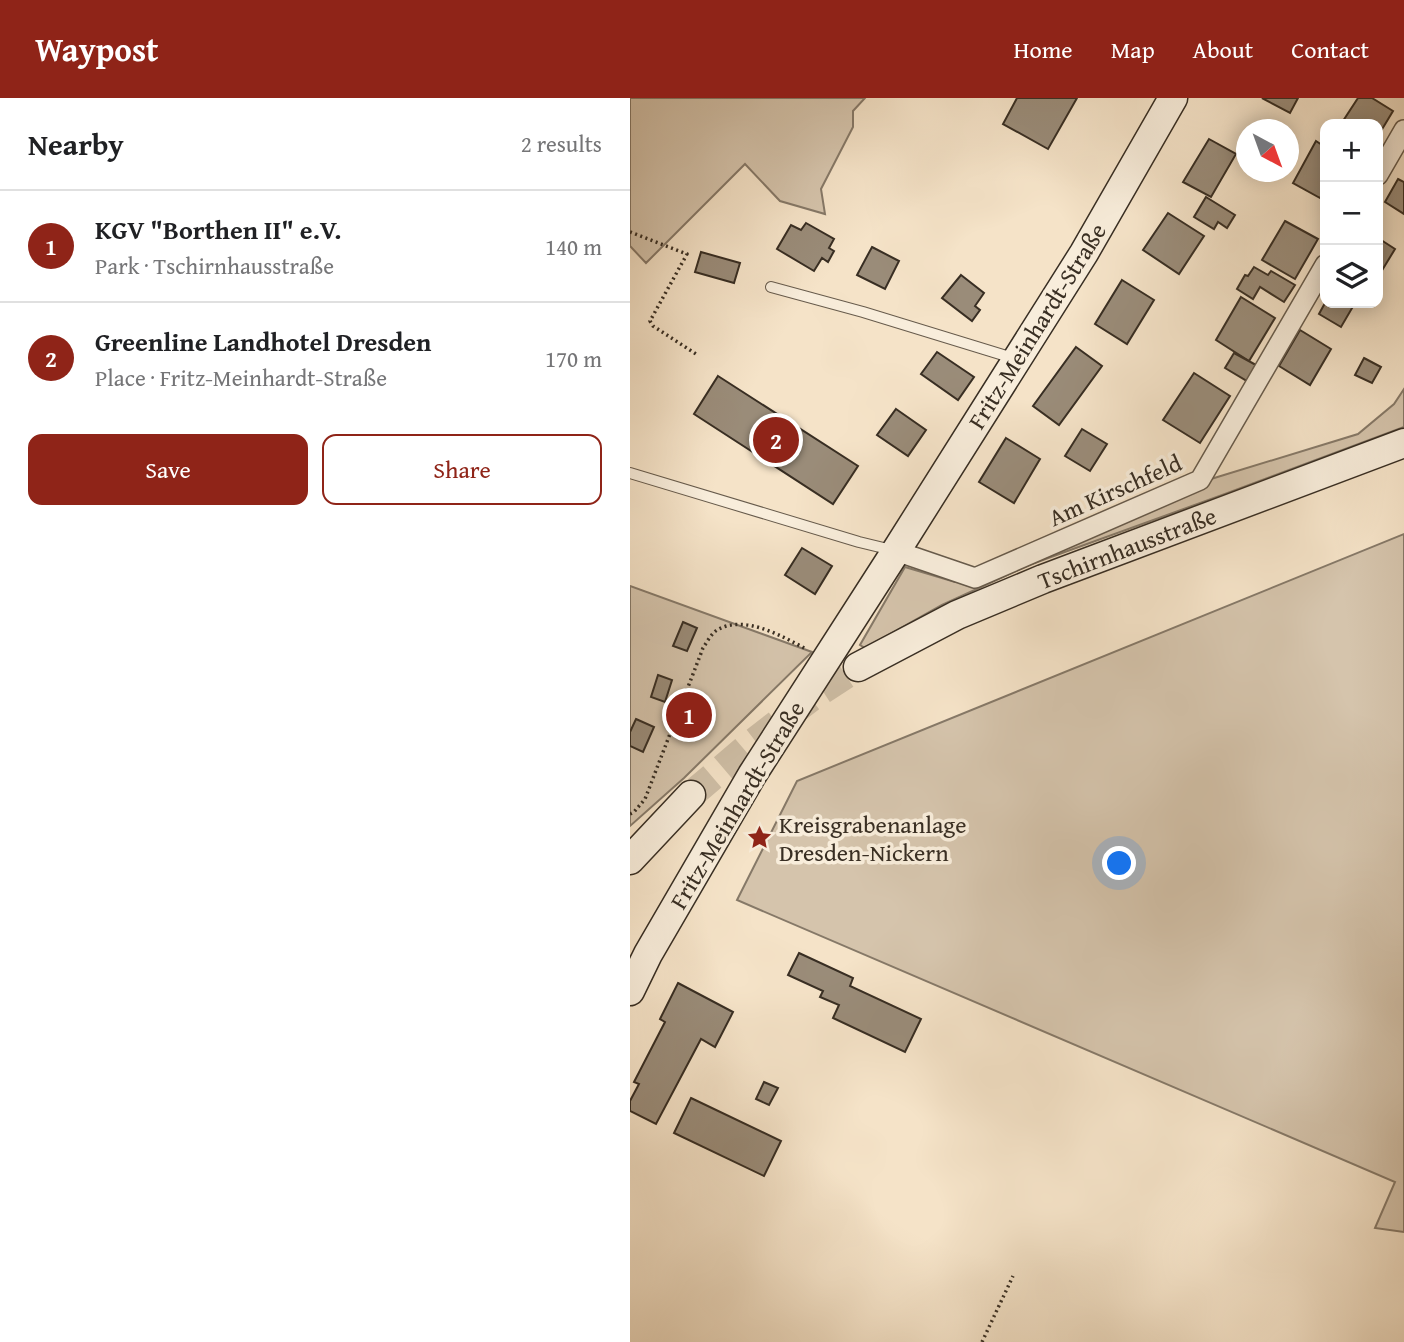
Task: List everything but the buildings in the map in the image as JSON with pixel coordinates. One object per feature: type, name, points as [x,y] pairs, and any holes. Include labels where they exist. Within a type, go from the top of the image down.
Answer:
[{"type":"street","name":"Fritz-Meinhardt-Straße","points":[[630,991],[648,954],[752,775],[1084,253],[1173,98]]},
{"type":"street","points":[[1383,166],[1404,130]]},
{"type":"street","name":"Am Kirschfeld","points":[[896,551],[975,578],[1200,480],[1320,274]]},
{"type":"street","name":"Tschirnhausstraße","points":[[858,667],[957,615],[1043,579],[1404,443]]},
{"type":"street","points":[[630,860],[691,795]]},
{"type":"lane","points":[[771,287],[1017,359]]},
{"type":"lane","points":[[630,473],[896,551]]},
{"type":"path","points":[[630,232],[687,254],[650,321],[653,326],[696,354]]},
{"type":"path","points":[[630,814],[645,799],[703,648],[715,631],[733,624],[762,628],[826,660]]},
{"type":"path","points":[[982,1342],[1013,1276]]},
{"type":"shaded area","points":[[630,98],[865,98],[853,111],[853,127],[821,189],[825,214],[780,201],[745,164],[646,263],[630,246]]},
{"type":"shaded area","points":[[1404,389],[1404,427],[1029,565],[942,605],[865,648],[860,645],[905,567],[955,582],[983,579],[1211,479],[1358,434],[1394,404]]},
{"type":"shaded area","points":[[1404,534],[1404,1232],[1375,1228],[1395,1182],[737,900],[797,781]]},
{"type":"shaded area","points":[[630,586],[812,652],[684,778],[630,826]]},
{"type":"tunnel","points":[[691,795],[812,697],[858,667]]},
{"type":"place","name":"Greenline Landhotel Dresden","points":[[776,440]]},
{"type":"place","name":"KGV \"Borthen II\" e.V.","points":[[689,715]]},
{"type":"place","name":"Kreisgrabenanlage Dresden-Nickern","points":[[759,838]]}]
